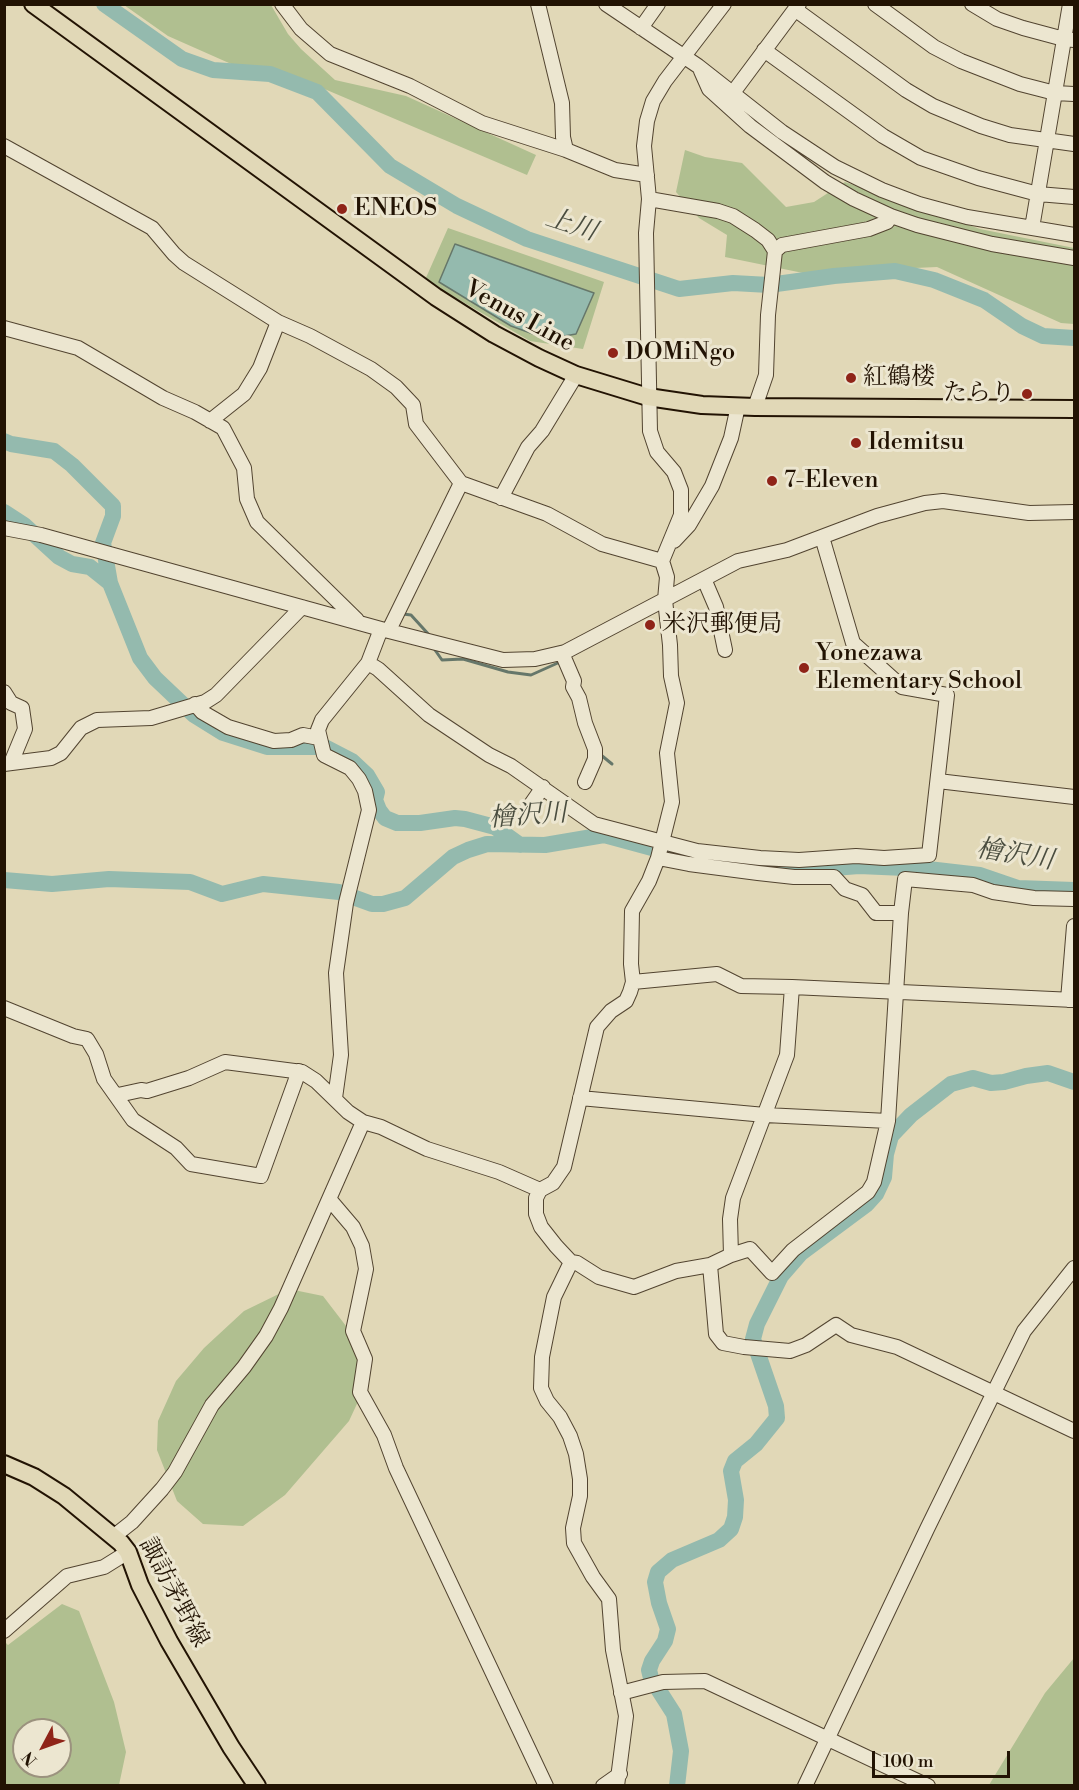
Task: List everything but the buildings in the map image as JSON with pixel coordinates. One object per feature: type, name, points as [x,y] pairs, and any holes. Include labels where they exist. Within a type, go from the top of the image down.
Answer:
[{"type":"main road","name":"Venus Line","points":[[33,4],[436,297],[494,334],[576,375],[648,397],[702,405],[1074,409]]},
{"type":"main road","name":"諏訪茅野線","points":[[4,1464],[34,1477],[64,1496],[128,1552],[140,1585],[169,1641],[231,1747],[257,1785]]},
{"type":"street","points":[[282,4],[301,29],[330,54],[410,86],[482,123],[566,150],[615,170],[647,175]]},
{"type":"street","points":[[538,4],[562,103],[563,137],[566,150]]},
{"type":"street","points":[[606,4],[698,66],[782,132],[835,167],[882,190],[919,204],[967,217],[1074,235]]},
{"type":"street","points":[[640,28],[658,4]]},
{"type":"street","points":[[724,4],[665,81],[653,101],[647,121],[644,146],[649,199],[646,233],[650,431],[657,452],[674,472],[681,490],[681,514],[662,561],[667,577],[665,600],[671,676],[677,702],[667,753],[672,802],[658,858],[632,910],[633,982],[626,1001],[611,1011],[597,1027],[564,1167],[554,1183],[540,1190],[536,1198],[536,1214],[539,1221],[556,1246],[571,1262],[578,1263],[599,1277],[634,1287],[676,1271],[710,1266],[731,1255],[750,1249],[772,1272],[793,1250],[868,1192],[874,1182],[888,1121],[905,879],[973,885],[993,892],[1035,898],[1074,899]]},
{"type":"street","points":[[875,4],[934,47],[961,61],[1020,84],[1055,93],[1074,94]]},
{"type":"street","points":[[972,4],[997,19],[1069,39]]},
{"type":"street","points":[[1032,228],[1055,93],[1069,39],[1070,4]]},
{"type":"street","points":[[732,93],[798,7],[906,90],[933,105],[981,126],[1010,135],[1074,144]]},
{"type":"street","points":[[764,50],[883,136],[921,158],[978,178],[1038,194],[1074,197]]},
{"type":"street","points":[[698,66],[709,89],[750,126],[825,182],[854,199],[917,225],[992,244],[1074,258]]},
{"type":"street","points":[[4,146],[152,228],[184,262],[278,322],[310,336],[371,369],[396,387],[413,405],[416,424],[461,483],[547,514],[602,544],[662,561]]},
{"type":"street","points":[[649,199],[734,216],[768,240],[775,257]]},
{"type":"street","points":[[670,545],[689,525],[712,486],[746,407],[766,375],[768,315],[775,257],[782,245],[869,229],[887,222],[891,216]]},
{"type":"street","points":[[210,421],[244,394],[260,368],[278,322]]},
{"type":"street","points":[[4,328],[78,348],[163,398],[223,428],[244,468],[247,499],[257,522],[358,621]]},
{"type":"street","points":[[501,498],[528,447],[542,431],[576,375]]},
{"type":"street","points":[[320,744],[318,730],[322,720],[368,663],[461,483]]},
{"type":"street","points":[[5,529],[41,535],[503,660],[535,659],[562,653],[738,561],[787,550],[877,516],[925,503],[943,501],[1029,513],[1074,512]]},
{"type":"street","points":[[368,663],[378,669],[429,715],[543,787],[594,824],[697,851],[799,860],[856,856],[884,858],[929,855],[947,695],[902,687],[853,643],[822,537]]},
{"type":"street","points":[[704,579],[716,607],[725,650]]},
{"type":"street","points":[[8,764],[51,758],[61,753],[81,728],[97,720],[151,718],[205,702],[216,695],[302,607]]},
{"type":"street","points":[[562,653],[574,681],[573,687],[579,698],[595,749],[595,759],[585,782]]},
{"type":"street","points":[[4,692],[11,703],[22,708],[25,729],[8,764]]},
{"type":"street","points":[[190,706],[228,727],[274,741],[291,740],[303,735],[320,744],[350,768],[365,791],[369,810],[348,894],[336,973],[341,1055],[335,1098]]},
{"type":"street","points":[[938,781],[1074,798]]},
{"type":"street","points":[[526,810],[543,787]]},
{"type":"street","points":[[658,858],[776,875],[834,878],[845,889],[862,895],[876,914],[901,913]]},
{"type":"street","points":[[633,982],[717,974],[741,986],[1071,1000],[1074,926]]},
{"type":"street","points":[[731,1255],[730,1220],[733,1198],[788,1055],[792,987]]},
{"type":"street","points":[[4,1008],[73,1036],[87,1039],[96,1054],[104,1079],[118,1095],[133,1120],[176,1148],[191,1164],[261,1176],[299,1071]]},
{"type":"street","points":[[118,1095],[141,1090],[147,1091],[225,1062],[299,1071],[316,1081],[348,1112],[363,1122],[381,1127],[428,1149],[499,1172],[540,1190]]},
{"type":"street","points":[[580,1098],[765,1115],[888,1121]]},
{"type":"street","points":[[113,1537],[132,1522],[175,1472],[212,1405],[266,1336],[330,1200],[363,1122]]},
{"type":"street","points":[[330,1200],[353,1227],[362,1246],[366,1269],[353,1331],[365,1359],[360,1392],[384,1435],[396,1468],[546,1785]]},
{"type":"street","points":[[571,1262],[554,1297],[542,1357],[541,1388],[547,1401],[560,1417],[576,1454],[580,1496],[573,1528],[574,1542],[593,1577],[609,1599],[613,1650],[626,1716],[619,1780],[603,1785]]},
{"type":"street","points":[[710,1266],[716,1334],[723,1342],[744,1347],[790,1351],[806,1345],[836,1324],[851,1335],[897,1347],[1074,1431]]},
{"type":"street","points":[[805,1785],[1024,1331],[1074,1268]]},
{"type":"street","points":[[4,1631],[67,1576],[104,1567],[128,1552]]},
{"type":"street","points":[[621,1693],[663,1682],[705,1681],[928,1785]]},
{"type":"green space","points":[[124,5],[271,5],[288,34],[335,80],[406,96],[536,155],[527,175],[315,85],[238,67],[168,36]]},
{"type":"green space","points":[[685,150],[705,157],[742,163],[786,207],[814,202],[845,182],[980,229],[1074,248],[1074,324],[1061,323],[937,267],[803,273],[725,257],[727,235],[699,218],[676,192]]},
{"type":"green space","points":[[448,228],[604,282],[583,349],[530,341],[425,280]]},
{"type":"green space","points":[[289,1289],[323,1296],[346,1326],[365,1359],[362,1393],[349,1421],[285,1495],[243,1526],[203,1524],[177,1501],[157,1450],[158,1421],[176,1381],[204,1348],[244,1311]]},
{"type":"green space","points":[[62,1604],[79,1611],[114,1702],[126,1752],[119,1785],[5,1785],[5,1642],[8,1645]]},
{"type":"green space","points":[[1074,1658],[1074,1785],[989,1785],[1045,1693]]},
{"type":"water","points":[[455,244],[594,293],[576,334],[547,339],[511,326],[439,282]]},
{"type":"waterway","name":"上川","points":[[104,4],[182,59],[213,70],[270,74],[317,92],[390,166],[457,206],[527,239],[679,289],[733,283],[769,285],[895,271],[934,280],[984,300],[1022,326],[1043,336],[1074,338]]},
{"type":"waterway","points":[[4,441],[54,451],[72,465],[113,506],[113,516],[103,543],[110,583],[140,658],[155,678],[194,715],[223,733],[267,747],[325,747],[352,761],[367,775],[377,792],[375,800],[379,810],[385,818],[397,823],[465,819],[495,827],[520,845]]},
{"type":"waterway","points":[[4,512],[24,525],[59,557],[72,564],[90,567],[110,583]]},
{"type":"waterway","points":[[403,614],[411,615],[431,637]]},
{"type":"waterway","points":[[435,650],[442,660],[463,659],[508,672],[531,675],[560,662]]},
{"type":"waterway","points":[[601,755],[612,764]]},
{"type":"waterway","name":"檜沢川","points":[[4,880],[52,884],[109,879],[190,882],[222,894],[263,884],[339,892],[372,904],[383,904],[405,898],[453,857],[487,844],[545,845],[604,835],[663,851],[746,864],[808,870],[859,866],[928,869],[980,875],[1018,888],[1074,890]]},
{"type":"waterway","points":[[677,1786],[681,1751],[674,1714],[651,1678],[649,1670],[665,1641],[668,1629],[655,1582],[658,1572],[672,1560],[719,1540],[731,1529],[735,1517],[736,1500],[731,1471],[735,1461],[756,1444],[777,1418],[776,1406],[753,1339],[757,1324],[781,1276],[801,1253],[867,1204],[876,1194],[884,1177],[886,1154],[891,1136],[911,1115],[951,1084],[973,1078],[991,1083],[1004,1082],[1048,1073],[1074,1082]]},
{"type":"place","name":"ENEOS","points":[[342,209]]},
{"type":"place","name":"DOMiNgo","points":[[613,353]]},
{"type":"place","name":"紅鶴楼","points":[[851,378]]},
{"type":"place","name":"たらり","points":[[1027,394]]},
{"type":"place","name":"Idemitsu","points":[[856,443]]},
{"type":"place","name":"7-Eleven","points":[[772,481]]},
{"type":"place","name":"米沢郵便局","points":[[650,625]]},
{"type":"place","name":"Yonezawa Elementary School","points":[[804,668]]}]
